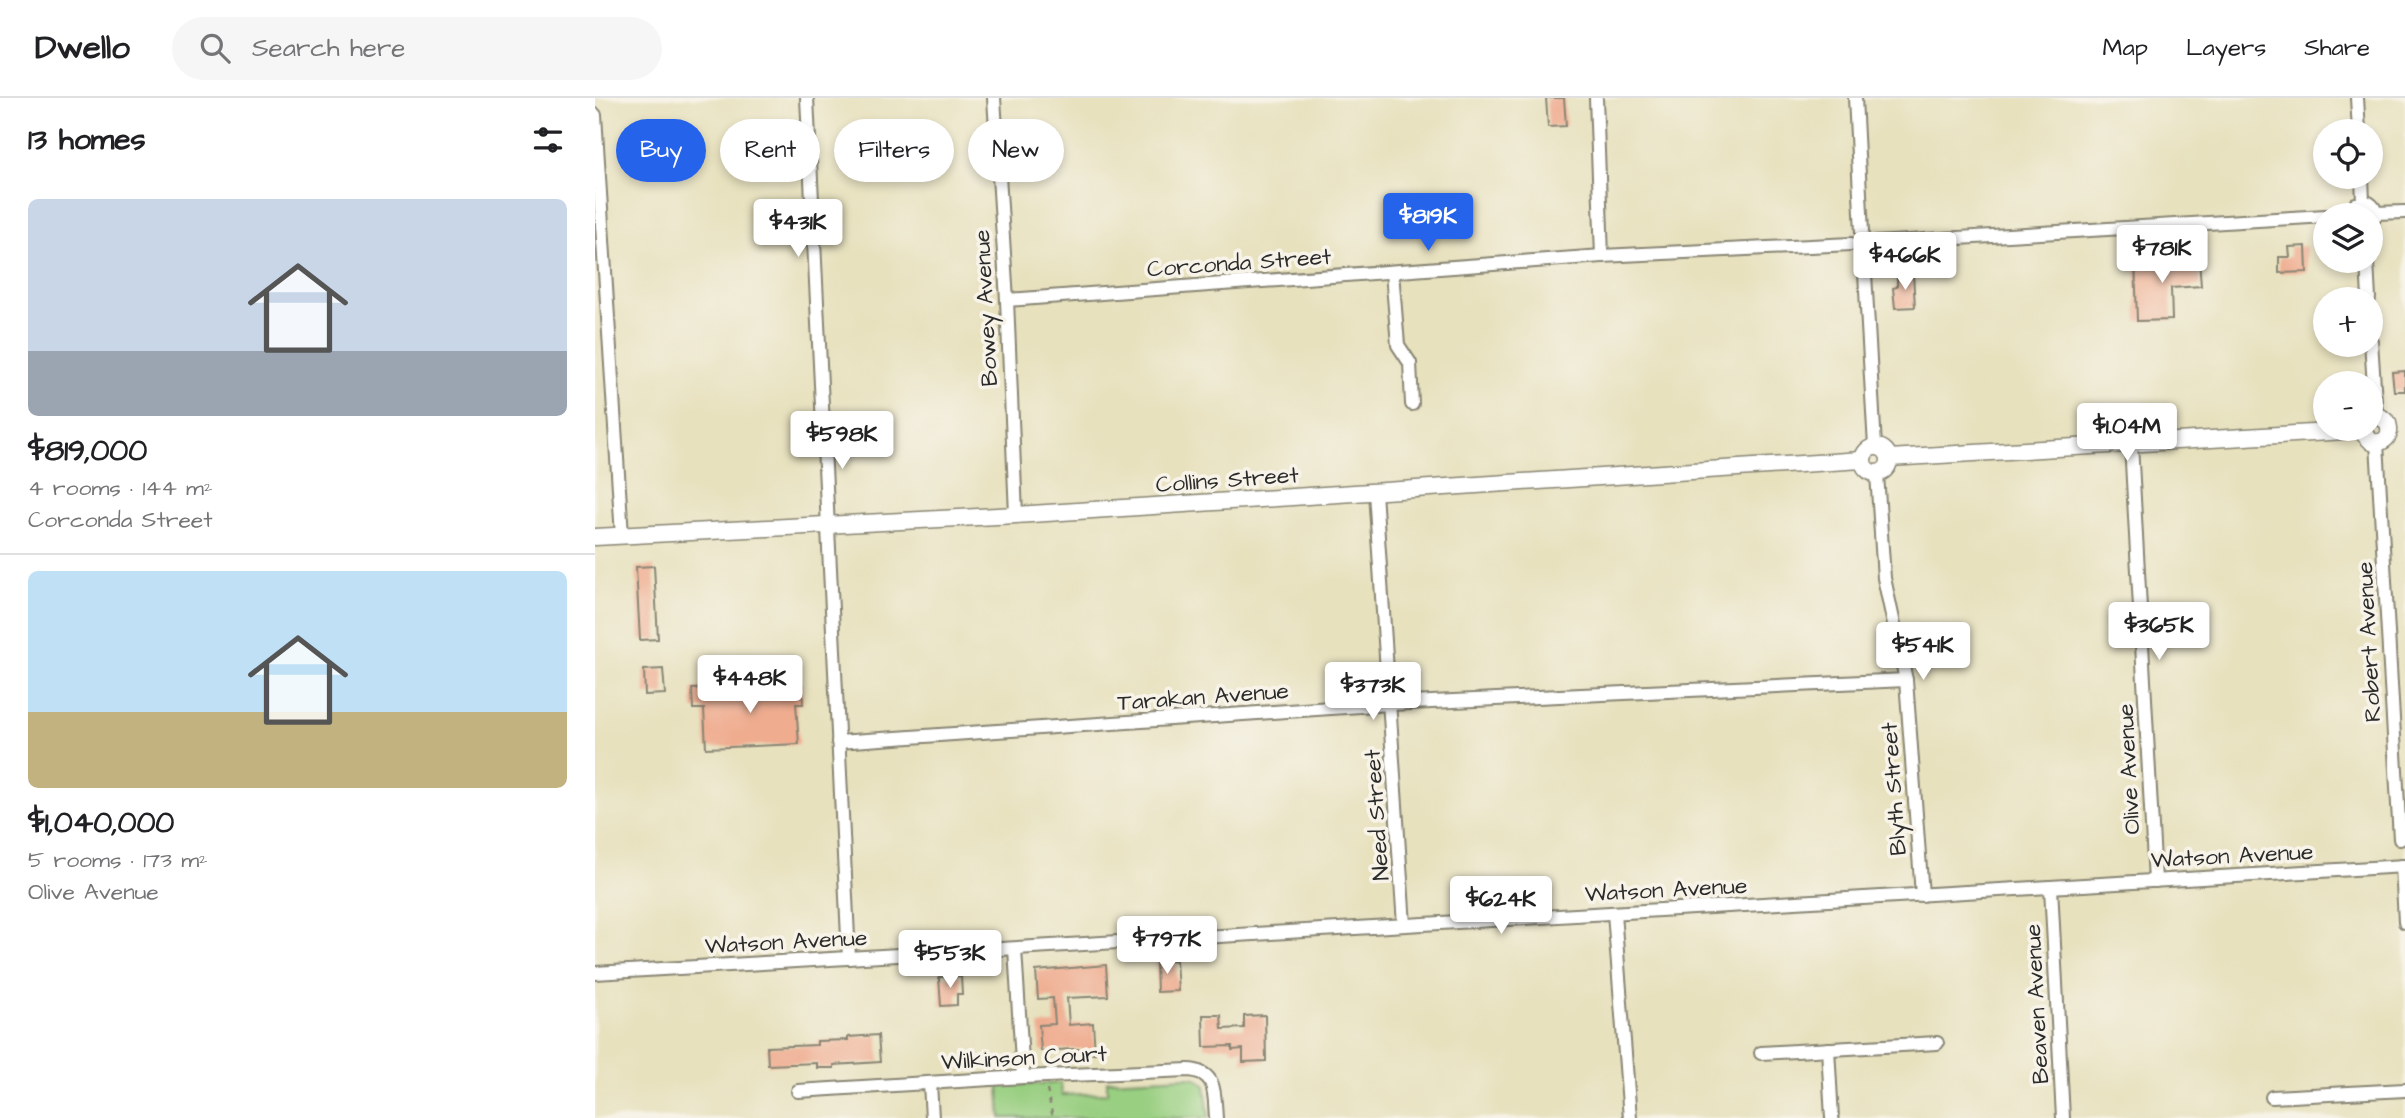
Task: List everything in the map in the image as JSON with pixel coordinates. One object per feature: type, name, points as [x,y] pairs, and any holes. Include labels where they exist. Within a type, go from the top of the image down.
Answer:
[{"type":"street","points":[[807,98],[849,958]]},
{"type":"street","name":"Bowey Avenue","points":[[994,98],[1007,300],[1016,516]]},
{"type":"street","points":[[1595,98],[1602,256]]},
{"type":"street","points":[[1855,98],[1862,232]]},
{"type":"street","points":[[2357,98],[2358,119]]},
{"type":"street","points":[[595,116],[622,536]]},
{"type":"street","points":[[2362,189],[2363,202]]},
{"type":"street","points":[[2383,216],[2405,212]]},
{"type":"street","points":[[1875,243],[2313,217]]},
{"type":"street","points":[[1862,232],[1871,235],[1875,243],[1871,253],[1864,256],[1854,252],[1851,244],[1853,237],[1862,232]]},
{"type":"street","name":"Corconda Street","points":[[1007,300],[1602,256],[1851,244]]},
{"type":"street","points":[[1864,256],[1875,447]]},
{"type":"street","points":[[1392,272],[1398,345],[1410,363],[1412,404]]},
{"type":"street","points":[[1889,458],[2131,444],[2313,428]]},
{"type":"street","points":[[2372,441],[2377,443],[2387,438],[2397,428]]},
{"type":"street","name":"Robert Avenue","points":[[2377,443],[2400,839]]},
{"type":"street","name":"Olive Avenue","points":[[2131,444],[2155,881]]},
{"type":"street","points":[[1875,447],[1884,450],[1889,458],[1887,469],[1877,474],[1866,470],[1862,460],[1866,451],[1875,447]]},
{"type":"street","name":"Collins Street","points":[[595,537],[1016,516],[1862,460]]},
{"type":"street","name":"Blyth Street","points":[[1877,474],[1884,578],[1906,680],[1922,895]]},
{"type":"street","name":"Need Street","points":[[1375,492],[1404,925]]},
{"type":"street","name":"Tarakan Avenue","points":[[838,742],[1389,704],[1906,680]]},
{"type":"street","points":[[2403,866],[2405,922]]},
{"type":"street","name":"Watson Avenue","points":[[595,974],[2403,866]]},
{"type":"street","name":"Beaven Avenue","points":[[2051,887],[2063,1118]]},
{"type":"street","points":[[1614,913],[1630,1118]]},
{"type":"street","points":[[1015,948],[1023,1077]]},
{"type":"street","points":[[1761,1053],[1937,1042]]},
{"type":"street","points":[[1828,1049],[1832,1118]]},
{"type":"street","name":"Wilkinson Court","points":[[797,1091],[1023,1077],[1200,1070],[1212,1083],[1216,1118]]},
{"type":"street","points":[[930,1083],[932,1118]]},
{"type":"street","points":[[2272,1097],[2405,1090]]},
{"type":"path","points":[[1044,1077],[1053,1118]]},
{"type":"green space","points":[[1196,1078],[1205,1085],[1209,1118],[1001,1118],[999,1086],[1061,1083],[1062,1095],[1107,1093],[1107,1081]]},
{"type":"building","points":[[1546,98],[1564,98],[1566,126],[1548,127]]},
{"type":"building","points":[[2306,246],[2307,272],[2279,273],[2279,257],[2290,257],[2289,247]]},
{"type":"building","points":[[2170,256],[2170,260],[2199,259],[2201,286],[2171,288],[2172,320],[2137,321],[2135,258]]},
{"type":"building","points":[[1913,274],[1915,307],[1895,308],[1893,288],[1897,287],[1897,275]]},
{"type":"building","points":[[2405,371],[2405,391],[2394,391],[2392,372]]},
{"type":"building","points":[[654,566],[658,639],[640,640],[636,567]]},
{"type":"building","points":[[663,669],[665,694],[645,695],[644,670]]},
{"type":"building","points":[[802,684],[803,704],[796,704],[799,744],[706,748],[704,709],[693,709],[692,689]]},
{"type":"building","points":[[1176,960],[1178,991],[1157,992],[1156,962]]},
{"type":"building","points":[[1106,965],[1108,996],[1067,998],[1069,1025],[1093,1023],[1095,1053],[1083,1054],[1083,1049],[1041,1051],[1039,1025],[1055,1024],[1053,998],[1038,999],[1036,971]]},
{"type":"building","points":[[961,976],[962,994],[957,994],[957,1005],[941,1006],[939,977]]},
{"type":"building","points":[[1203,1015],[1221,1015],[1222,1029],[1244,1028],[1244,1016],[1265,1015],[1266,1061],[1243,1062],[1243,1049],[1232,1050],[1232,1046],[1204,1047]]},
{"type":"building","points":[[878,1035],[880,1062],[834,1065],[834,1068],[817,1068],[817,1063],[768,1065],[767,1047],[817,1045],[817,1041]]}]
